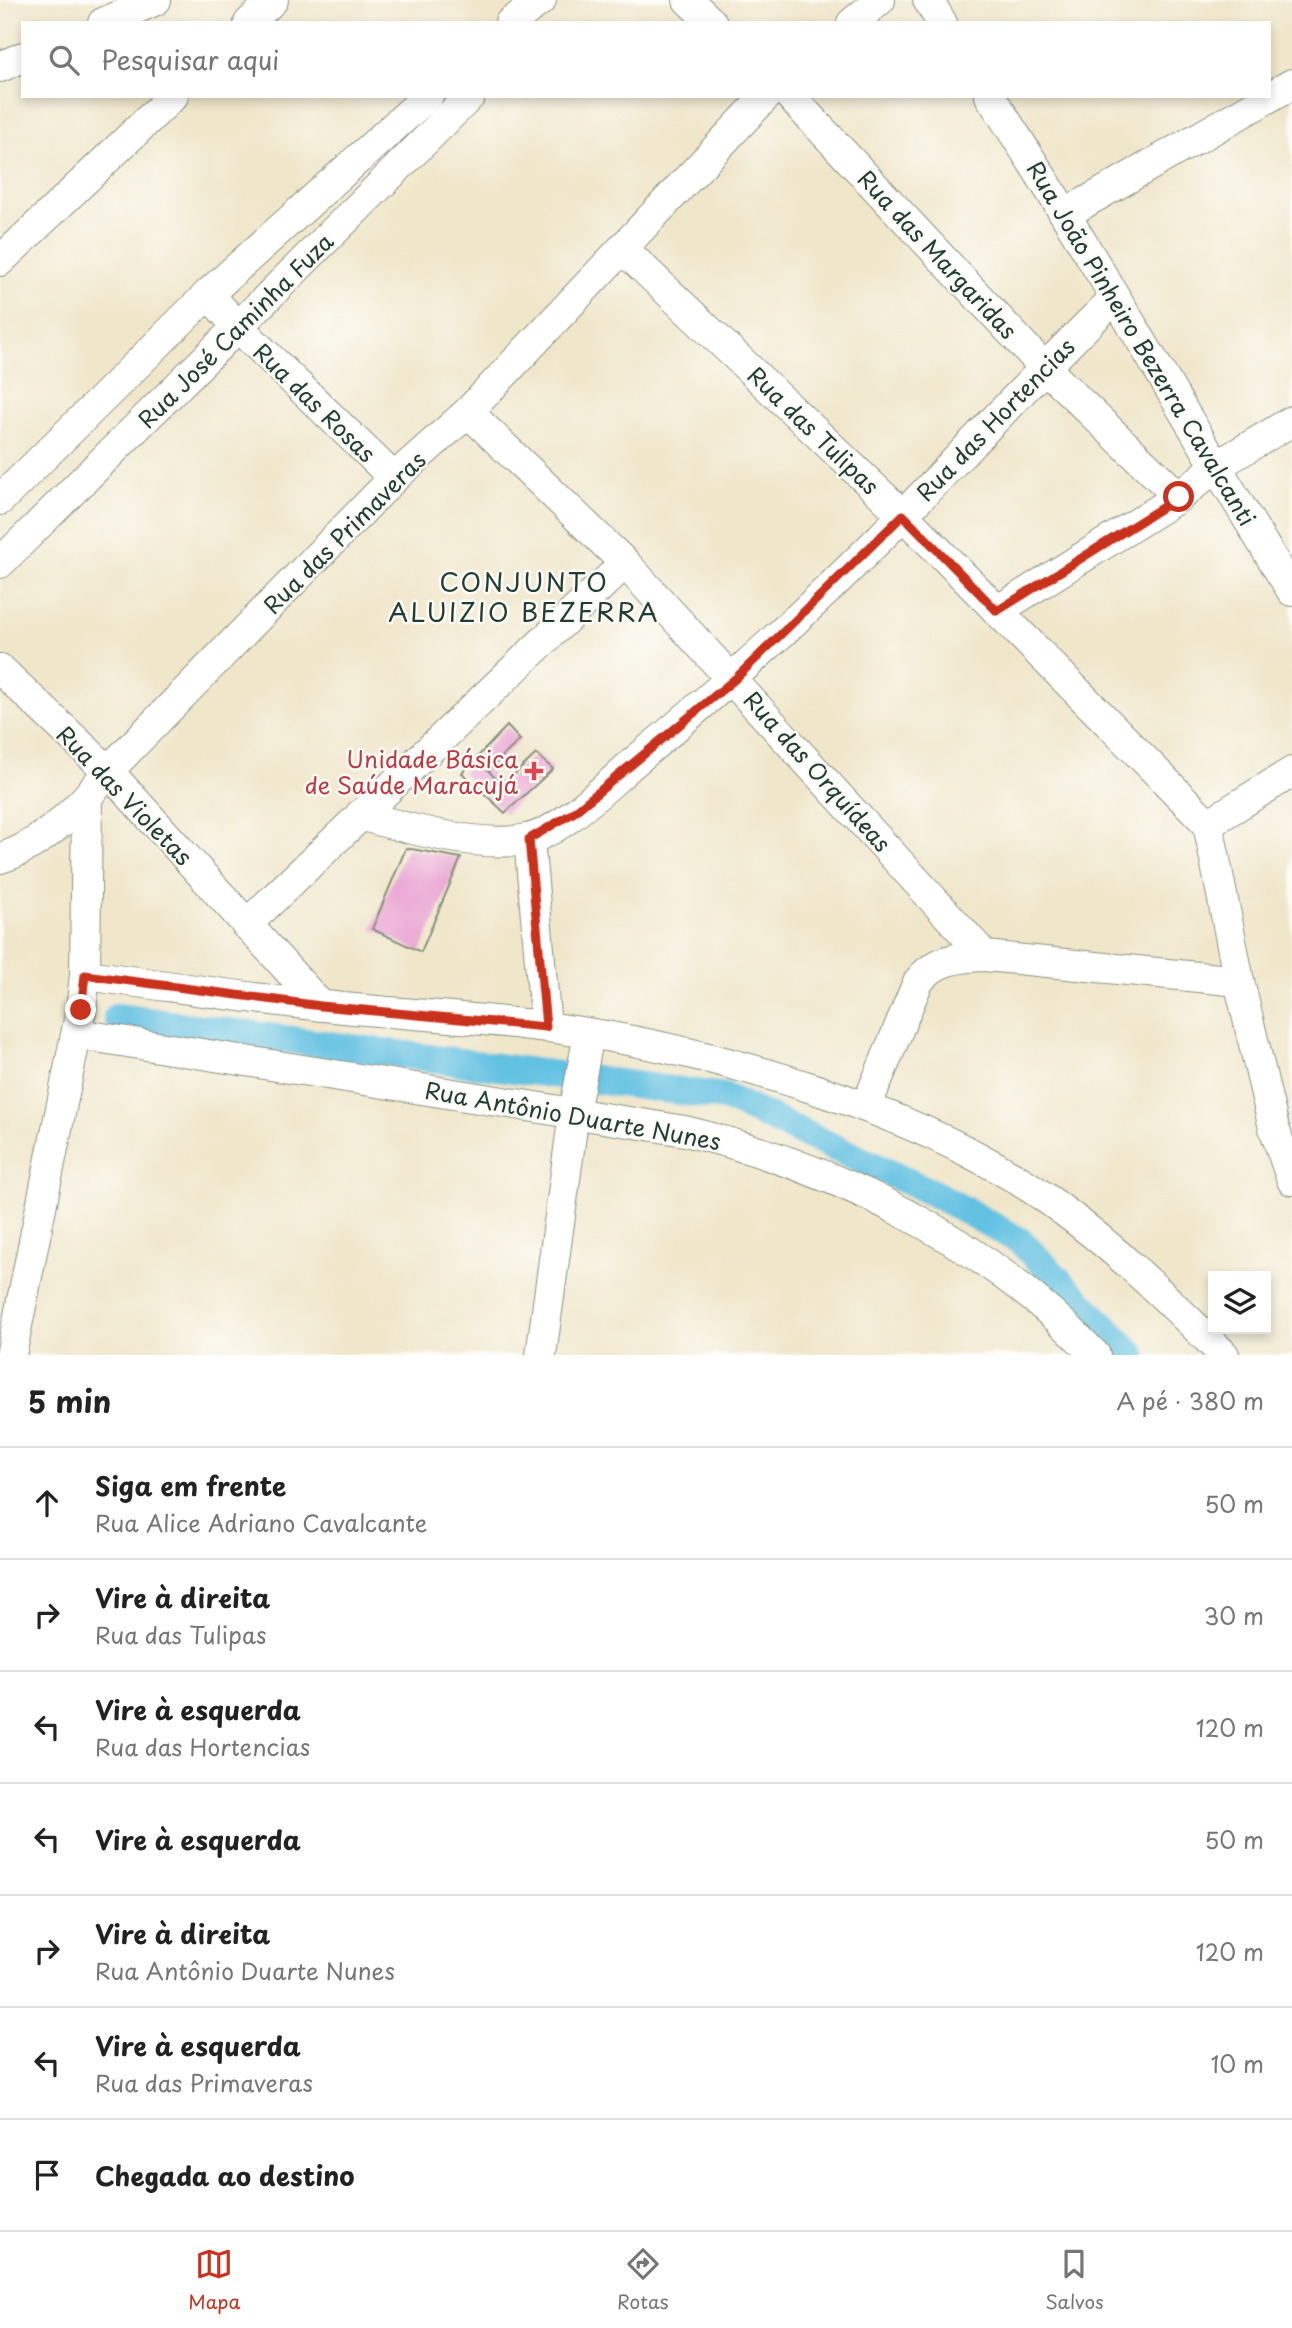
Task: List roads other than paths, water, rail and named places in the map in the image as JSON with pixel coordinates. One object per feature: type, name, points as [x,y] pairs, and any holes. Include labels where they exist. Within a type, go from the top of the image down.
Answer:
[{"type":"street","points":[[108,21],[156,0]]},
{"type":"street","points":[[251,21],[273,0]]},
{"type":"street","points":[[513,21],[541,0]]},
{"type":"street","points":[[534,21],[548,0]]},
{"type":"street","points":[[688,0],[710,21]]},
{"type":"street","points":[[854,21],[880,0]]},
{"type":"street","points":[[928,0],[941,21]]},
{"type":"street","points":[[0,67],[21,58]]},
{"type":"street","points":[[1271,96],[1292,84]]},
{"type":"street","points":[[0,261],[171,98]]},
{"type":"street","name":"Rua José Caminha Fuza","points":[[0,500],[208,294],[426,98]]},
{"type":"street","name":"Rua José Caminha Fuza","points":[[0,563],[468,98]]},
{"type":"street","name":"Rua das Primaveras","points":[[0,858],[20,852],[87,799],[108,771],[394,478],[468,412],[764,98]]},
{"type":"street","name":"Rua das Margaridas","points":[[792,98],[1043,366],[1179,497]]},
{"type":"street","name":"Rua João Pinheiro Bezerra Cavalcanti","points":[[991,98],[1067,214],[1215,467],[1292,591]]},
{"type":"street","points":[[1067,214],[1268,98]]},
{"type":"street","name":"Rua das Tulipas","points":[[623,249],[903,515],[1208,824]]},
{"type":"street","name":"Rua das Rosas","points":[[208,294],[239,328],[394,478]]},
{"type":"street","name":"Rua das Hortencias","points":[[360,815],[454,837],[502,842],[529,839],[573,813],[735,679],[903,515],[1043,366],[1115,299]]},
{"type":"street","name":"Rua das Orquídeas","points":[[468,412],[625,563],[735,679],[985,956]]},
{"type":"street","points":[[997,611],[1179,497],[1215,467],[1292,421]]},
{"type":"street","points":[[246,925],[625,563]]},
{"type":"street","name":"Rua das Violetas","points":[[0,669],[108,771],[321,1006]]},
{"type":"street","points":[[1292,772],[1208,824],[1239,981],[1283,1123],[1292,1180]]},
{"type":"street","points":[[11,1355],[76,1034],[85,975],[87,799]]},
{"type":"street","points":[[529,839],[546,1027]]},
{"type":"street","points":[[866,1107],[923,975],[950,960],[985,956],[1239,981]]},
{"type":"street","name":"Rua Antônio Duarte Nunes","points":[[85,975],[321,1006],[546,1027],[581,1072],[685,1131],[786,1160],[869,1195],[1009,1277],[1049,1310],[1095,1355]]},
{"type":"street","name":"Rua Antônio Duarte Nunes","points":[[76,1034],[581,1072],[736,1067],[866,1107],[1006,1173],[1057,1206],[1120,1256],[1224,1355]]},
{"type":"street","points":[[541,1355],[581,1072]]},
{"type":"waterway","points":[[117,1017],[725,1097],[939,1196],[1020,1241],[1133,1355]]},
{"type":"place","name":"Unidade Básica de Saúde Maracujá","points":[[534,771]]},
{"type":"district","name":"CONJUNTO ALUIZIO BEZERRA","points":[[524,596]]}]
